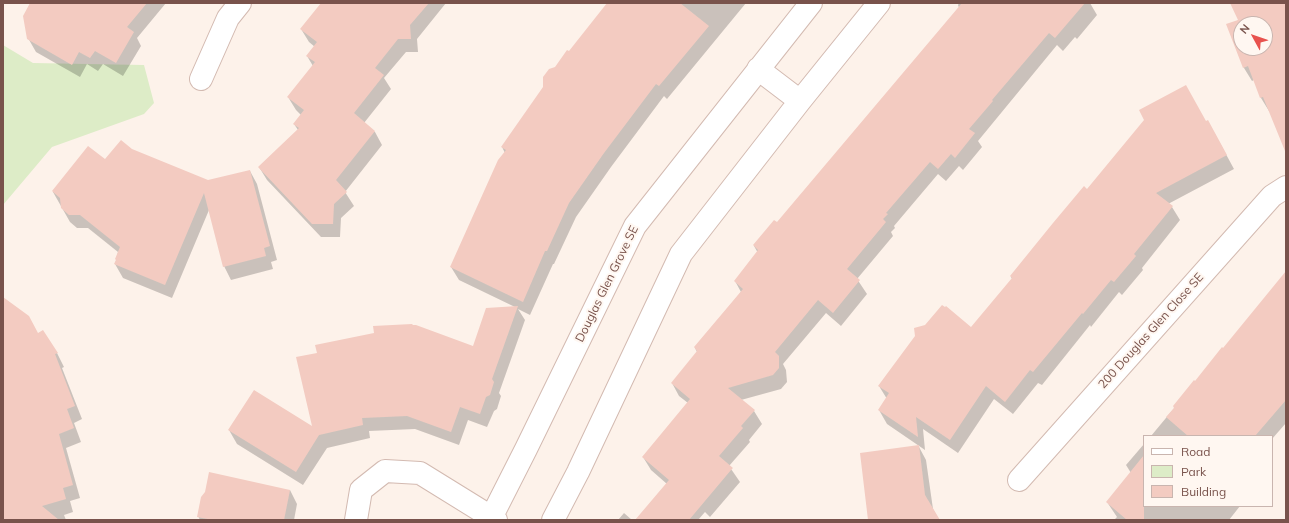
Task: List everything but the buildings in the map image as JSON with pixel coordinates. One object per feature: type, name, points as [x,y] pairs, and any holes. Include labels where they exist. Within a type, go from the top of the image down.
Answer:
[{"type":"street","points":[[201,79],[228,18],[240,3]]},
{"type":"street","name":"Douglas Glen Grove SE","points":[[492,519],[634,226],[811,3]]},
{"type":"street","points":[[553,520],[581,465],[681,254],[800,101],[879,3]]},
{"type":"street","points":[[758,69],[800,101]]},
{"type":"street","name":"200 Douglas Glen Close SE","points":[[1019,480],[1272,196],[1286,187]]},
{"type":"street","points":[[356,520],[361,490],[385,471],[420,473],[492,519]]},
{"type":"green space","points":[[3,45],[33,63],[144,65],[154,103],[144,114],[52,147],[3,205]]}]
